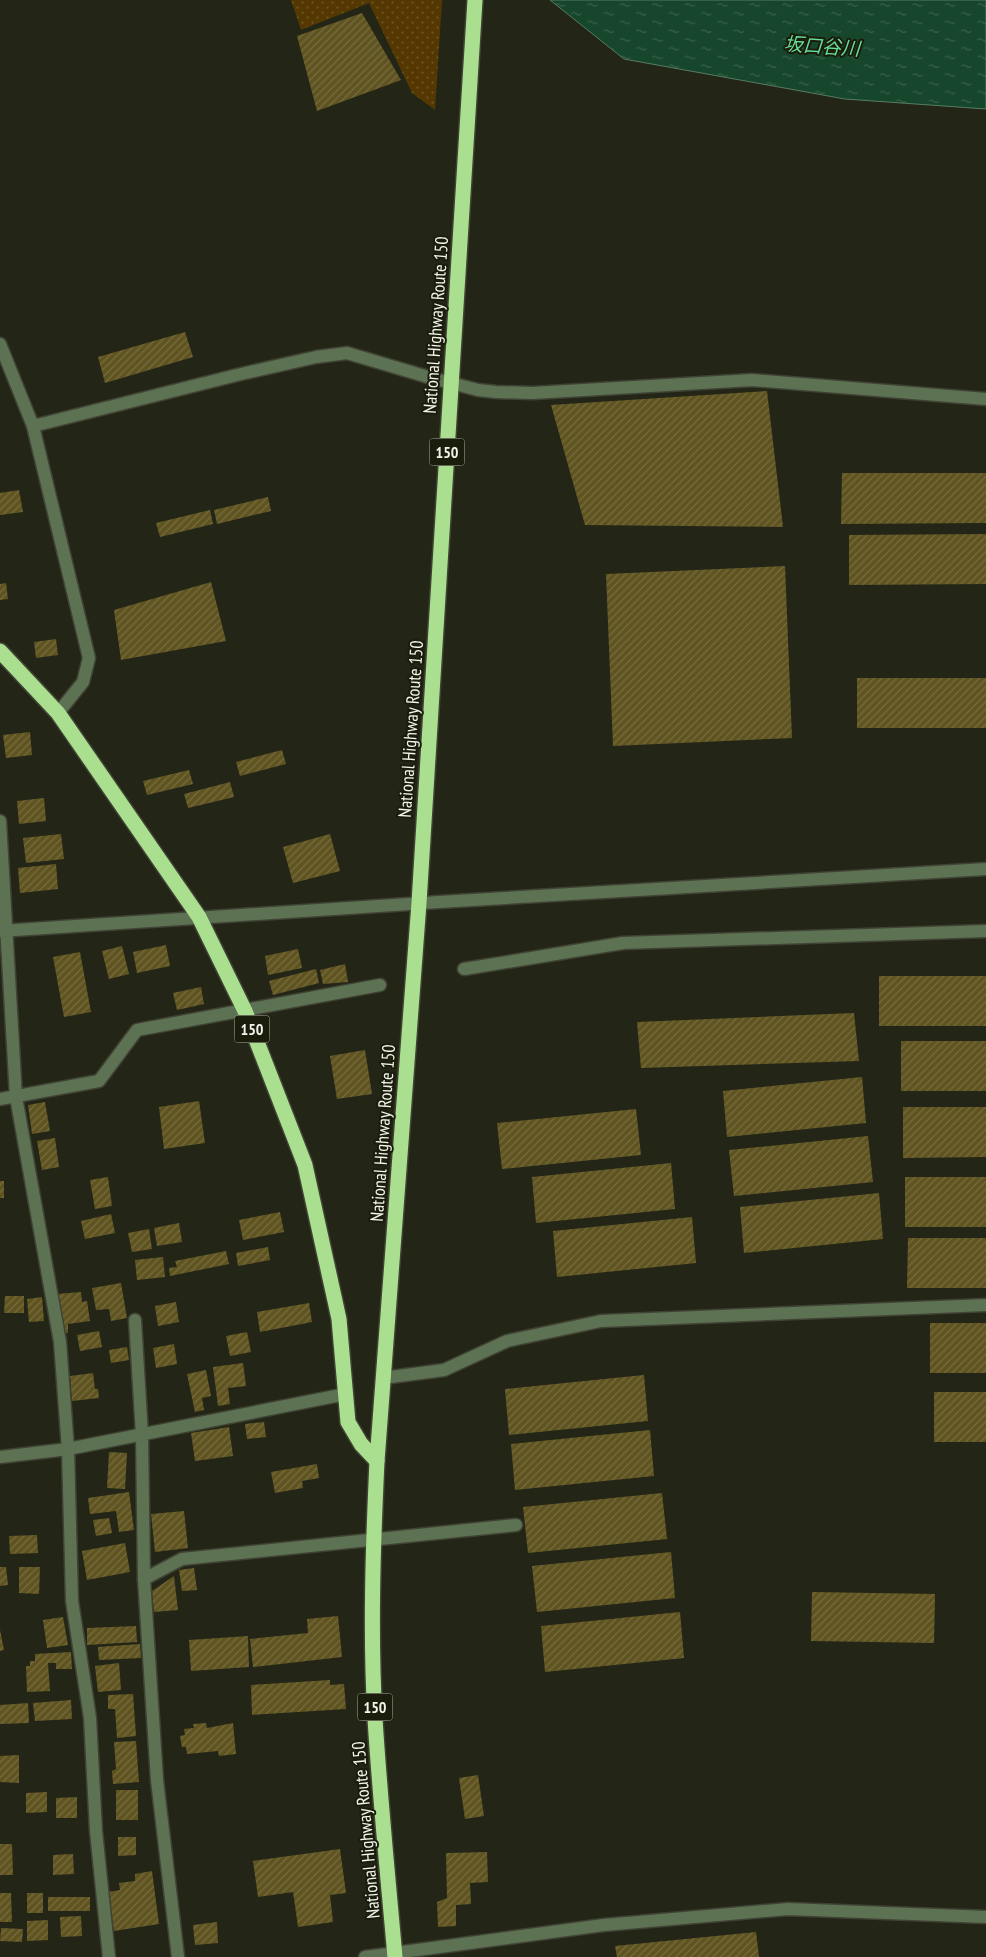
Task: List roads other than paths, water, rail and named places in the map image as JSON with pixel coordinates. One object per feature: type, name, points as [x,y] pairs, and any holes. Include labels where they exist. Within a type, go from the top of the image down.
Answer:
[{"type":"highway","name":"National Highway Route 150","points":[[395,1955],[375,1718],[372,1636],[373,1540],[377,1461],[419,903],[475,0]]},
{"type":"highway","name":"150","points":[[0,651],[58,713],[199,917],[245,1011],[306,1165],[339,1319],[348,1422],[361,1444],[377,1461]]},
{"type":"street","points":[[0,344],[33,426],[89,658],[83,682],[58,713]]},
{"type":"street","points":[[33,426],[241,374],[316,357],[347,353],[478,390],[533,393],[752,380],[986,399]]},
{"type":"street","points":[[0,823],[3,931],[16,1097],[60,1342],[68,1449],[72,1601],[90,1718],[96,1831],[109,1957]]},
{"type":"street","points":[[3,931],[419,903],[986,869]]},
{"type":"street","points":[[464,969],[623,943],[986,931]]},
{"type":"street","points":[[0,1098],[16,1097],[99,1081],[137,1030],[380,985]]},
{"type":"street","points":[[383,1378],[444,1370],[507,1340],[601,1321],[986,1305]]},
{"type":"street","points":[[135,1320],[142,1436],[144,1579],[157,1780],[178,1957]]},
{"type":"street","points":[[0,1457],[68,1449],[142,1436],[346,1394]]},
{"type":"street","points":[[144,1579],[182,1559],[516,1525]]},
{"type":"street","points":[[365,1957],[395,1955],[604,1925],[788,1909],[986,1917]]},
{"type":"water","name":"坂口谷川","points":[[550,0],[986,0],[986,109],[845,99],[624,59]]}]
